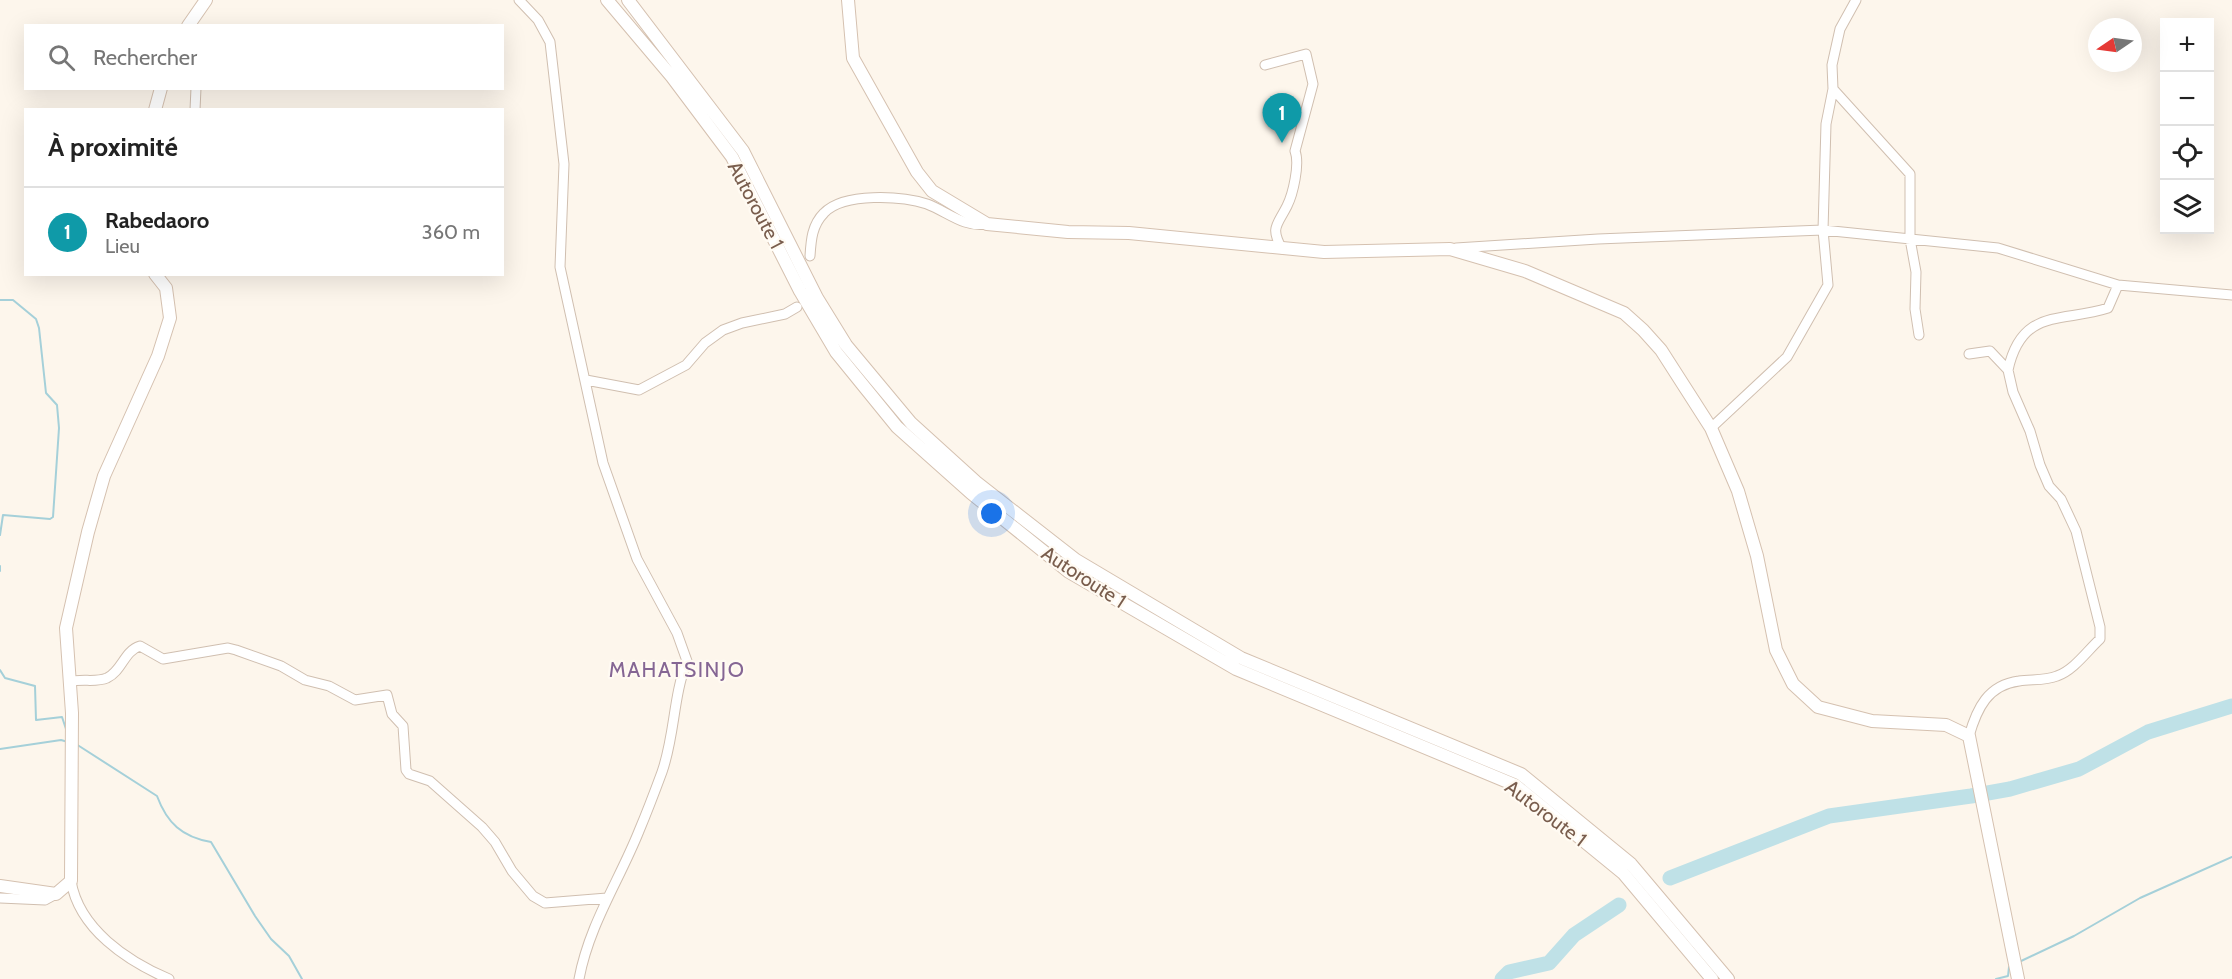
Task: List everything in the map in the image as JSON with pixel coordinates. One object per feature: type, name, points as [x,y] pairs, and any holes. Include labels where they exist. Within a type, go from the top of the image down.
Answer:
[{"type":"main road","points":[[189,24],[206,0]]},
{"type":"main road","name":"Autoroute 1","points":[[608,0],[672,77],[732,158],[800,291],[836,352],[897,427],[971,494],[1069,572],[1236,669],[1515,785],[1623,873],[1712,979]]},
{"type":"main road","name":"Autoroute 1","points":[[628,0],[743,151],[817,298],[846,345],[911,423],[976,482],[1076,560],[1241,658],[1521,774],[1631,864],[1728,979]]},
{"type":"main road","points":[[848,0],[854,58],[917,172],[932,190],[987,224],[1068,232],[1129,233],[1324,252],[1450,249],[1525,271],[1623,313],[1661,350],[1711,428],[1738,491],[1757,556],[1776,650],[1793,684],[1818,707],[1872,721],[1946,725],[1969,736],[2018,979]]},
{"type":"main road","points":[[156,108],[160,90]]},
{"type":"main road","points":[[0,886],[56,894],[71,881],[72,743],[67,618],[95,504],[126,425],[158,356],[170,318],[166,288],[157,276]]},
{"type":"street","points":[[519,0],[538,20],[550,42],[564,164],[560,267],[603,463],[630,542],[677,633],[687,661],[678,684],[672,734],[662,770],[639,832],[606,898],[590,939],[579,979]]},
{"type":"street","points":[[1711,428],[1787,357],[1828,285],[1823,230],[1826,124],[1833,89],[1832,65],[1840,29],[1856,0]]},
{"type":"street","points":[[1265,65],[1306,54],[1313,84],[1295,151],[1299,161],[1287,205],[1275,224],[1275,237],[1282,249]]},
{"type":"street","points":[[1833,89],[1910,174],[1910,239],[1916,272],[1915,309],[1919,335]]},
{"type":"street","points":[[195,108],[196,90]]},
{"type":"street","points":[[810,256],[812,233],[817,222],[823,213],[844,201],[897,198],[927,204],[971,225],[987,224]]},
{"type":"street","points":[[1450,249],[1598,239],[1823,230],[1998,248],[2118,285],[2232,295]]},
{"type":"street","points":[[2008,370],[2022,336],[2037,324],[2054,316],[2074,317],[2108,308],[2118,285]]},
{"type":"street","points":[[586,380],[639,390],[686,365],[705,343],[723,330],[742,323],[785,314],[796,307]]},
{"type":"street","points":[[1969,354],[1990,351],[2008,370],[2013,392],[2030,431],[2040,465],[2076,531],[2100,627],[2100,639],[2075,664],[2058,676],[2017,681],[1987,695],[1976,712],[1969,736]]},
{"type":"street","points":[[69,682],[82,678],[107,678],[118,670],[121,662],[135,648],[140,646],[163,659],[228,648],[281,666],[305,680],[329,686],[355,700],[387,695],[392,714],[403,726],[406,770],[409,774],[430,781],[482,827],[495,842],[512,871],[533,896],[545,903],[606,898]]},
{"type":"street","points":[[71,881],[81,911],[122,954],[168,979]]},
{"type":"street","points":[[0,898],[45,900],[56,894]]},
{"type":"waterway","points":[[0,300],[13,300],[36,319],[46,393],[57,405],[59,428],[53,517],[50,519],[3,515],[0,535]]},
{"type":"waterway","points":[[0,566],[0,571]]},
{"type":"waterway","points":[[0,670],[5,678],[35,686],[36,720],[62,717],[66,729]]},
{"type":"waterway","points":[[1670,878],[1829,816],[2010,789],[2079,769],[2148,732],[2232,706]]},
{"type":"waterway","points":[[0,749],[61,740],[68,742]]},
{"type":"waterway","points":[[76,744],[157,796],[166,814],[177,827],[192,837],[211,842],[255,916],[271,939],[289,956],[302,979]]},
{"type":"waterway","points":[[2019,962],[2074,936],[2140,898],[2232,857]]},
{"type":"waterway","points":[[1502,979],[1509,972],[1549,963],[1574,935],[1619,905]]},
{"type":"waterway","points":[[1996,979],[2008,976],[2009,967]]},
{"type":"place","name":"Rabedaoro","points":[[1282,143]]},
{"type":"district","name":"MAHATSINJO","points":[[677,670]]}]
